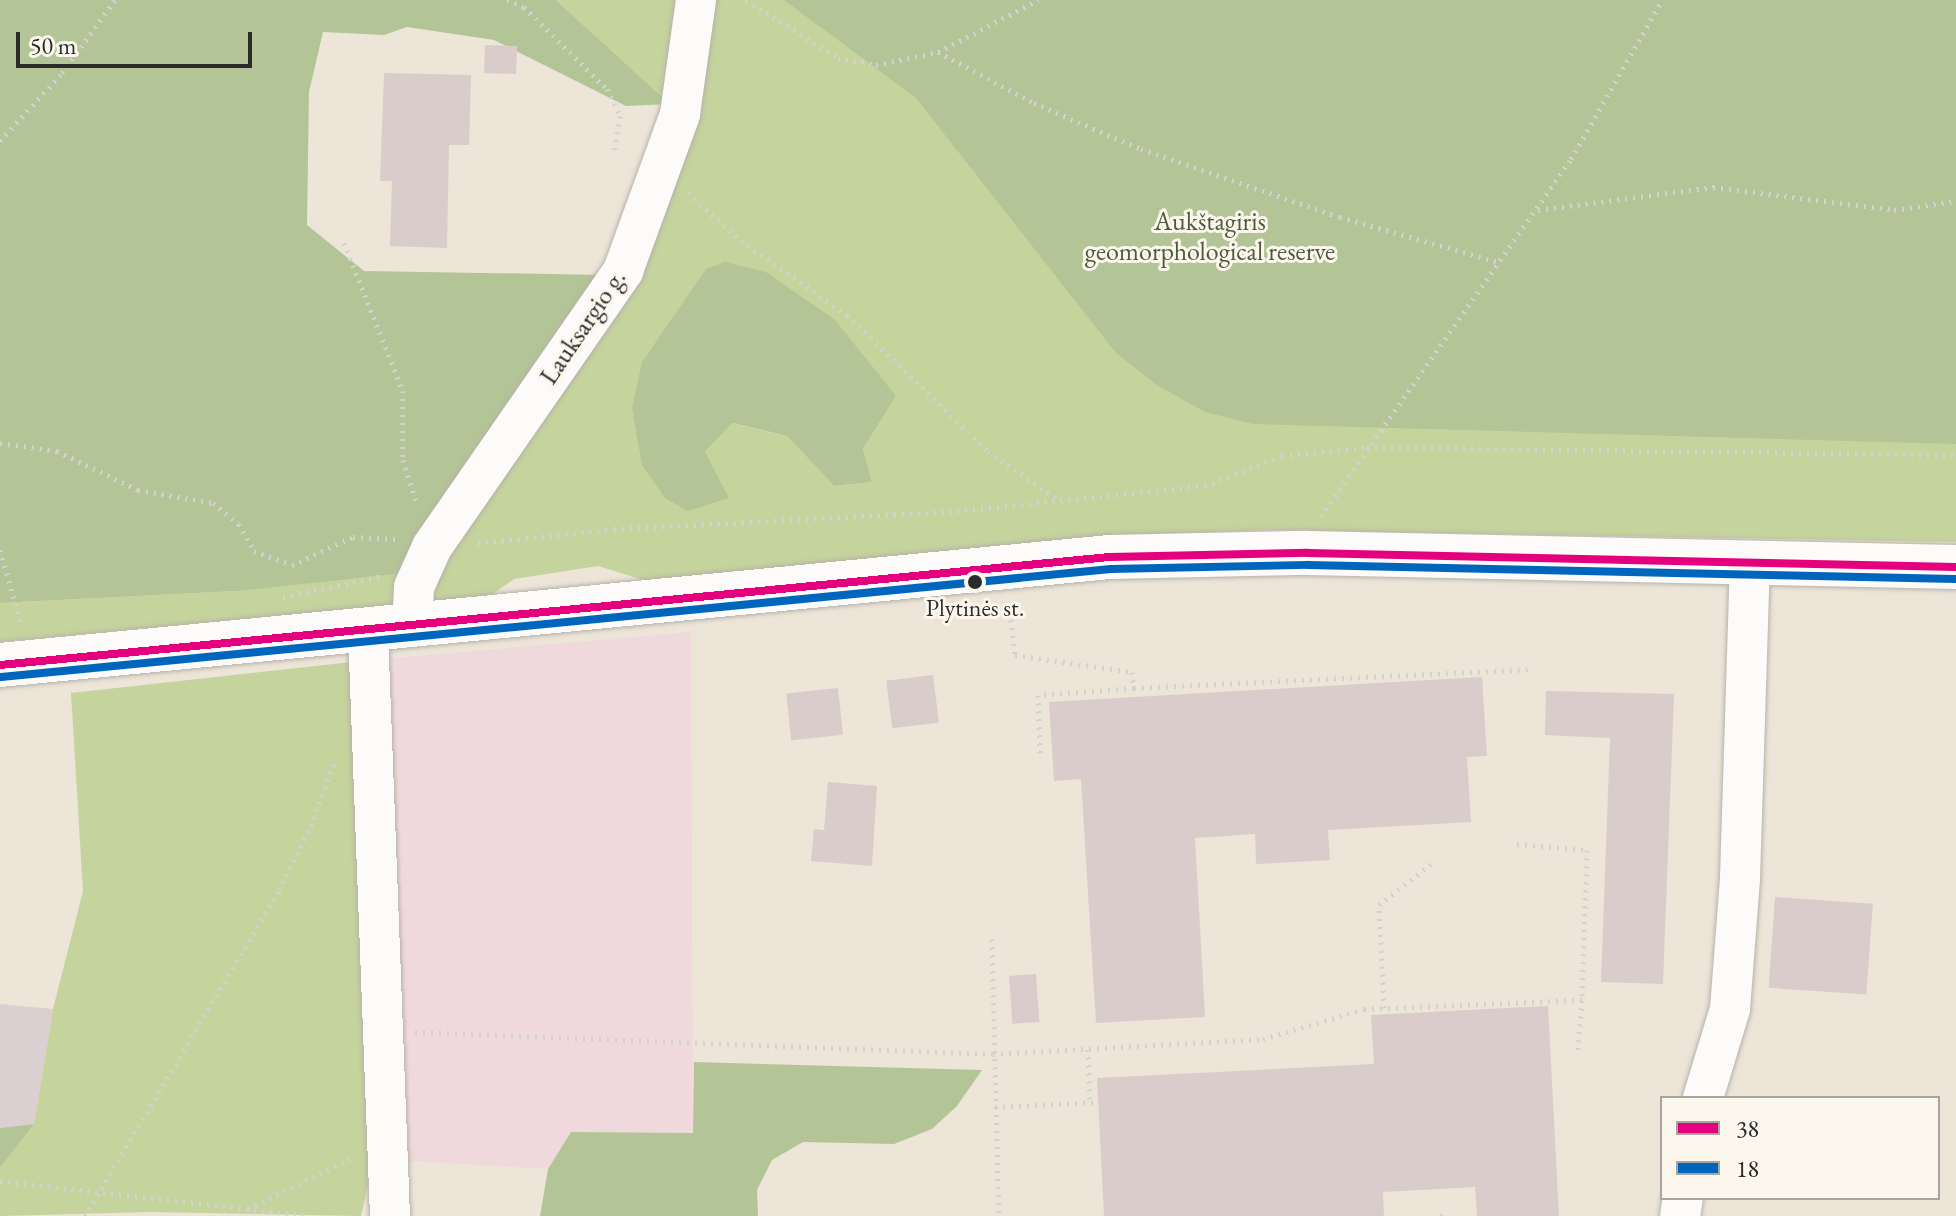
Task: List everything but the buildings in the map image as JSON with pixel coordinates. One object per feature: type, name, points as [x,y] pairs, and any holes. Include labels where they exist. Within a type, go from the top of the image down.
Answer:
[{"type":"main road","points":[[12,648],[368,631],[1110,557],[1308,553],[1956,567]]},
{"type":"street","name":"Lauksargio g.","points":[[412,627],[414,587],[432,547],[623,271],[663,171],[680,114],[696,0]]},
{"type":"street","points":[[1704,1096],[1730,1009],[1740,878],[1750,563]]},
{"type":"street","points":[[368,631],[390,1216]]},
{"type":"path","points":[[0,141],[62,73],[115,0]]},
{"type":"path","points":[[507,0],[524,7],[607,89],[620,116],[614,153]]},
{"type":"path","points":[[746,0],[838,58],[876,65],[938,52],[1038,0]]},
{"type":"path","points":[[1308,553],[1316,523],[1537,210],[1662,0]]},
{"type":"path","points":[[938,52],[1034,103],[1141,149],[1340,217],[1501,263]]},
{"type":"path","points":[[663,171],[741,241],[847,315],[988,451],[1060,501]]},
{"type":"path","points":[[1537,210],[1713,187],[1894,210],[1956,201]]},
{"type":"path","points":[[344,243],[403,391],[403,460],[432,547]]},
{"type":"path","points":[[0,443],[57,451],[138,490],[213,503],[239,524],[254,551],[292,565],[353,537],[391,538],[432,547],[614,529],[1060,501],[1205,486],[1282,456],[1367,447],[1956,455]]},
{"type":"path","points":[[0,550],[12,648]]},
{"type":"path","points":[[1001,568],[1015,655],[1132,672],[1134,688]]},
{"type":"path","points":[[1040,755],[1038,695],[1533,669]]},
{"type":"path","points":[[85,1216],[279,890],[311,826],[338,753]]},
{"type":"path","points":[[1517,844],[1587,850],[1578,1050]]},
{"type":"path","points":[[1384,1008],[1379,905],[1435,861]]},
{"type":"path","points":[[992,939],[999,1216]]},
{"type":"path","points":[[383,1031],[993,1054],[1263,1039],[1364,1009],[1582,1000]]},
{"type":"path","points":[[1088,1049],[1090,1103]]},
{"type":"path","points":[[995,1107],[1098,1102]]},
{"type":"path","points":[[247,1209],[348,1161],[387,1134]]},
{"type":"path","points":[[0,1181],[306,1216]]},
{"type":"shaded area","points":[[691,632],[693,1134],[571,1132],[548,1169],[374,1159],[361,661]]},
{"type":"shaded area","points":[[0,1004],[53,1009],[34,1124],[0,1128]]},
{"type":"green space","points":[[0,0],[556,0],[670,104],[626,106],[494,40],[407,27],[384,35],[323,32],[309,92],[307,225],[364,271],[607,275],[404,573],[237,591],[0,603]]},
{"type":"green space","name":"Aukštagiris geomorphological reserve","points":[[556,0],[1956,0],[1956,542],[1271,530],[1128,535],[650,582],[598,566],[514,579],[490,596],[0,642],[0,603],[237,591],[607,275],[670,104]],"holes":[[[766,272],[896,396],[863,449],[872,482],[834,486],[787,436],[731,423],[705,452]]]},
{"type":"green space","name":"Aukštagiris geomorphological reserve","points":[[784,0],[1956,0],[1956,444],[1253,424],[1205,412],[1157,385],[1116,353],[916,98]]},
{"type":"green space","points":[[725,262],[766,272],[835,320],[896,396],[863,449],[872,482],[834,486],[787,436],[732,423],[705,452],[729,498],[688,511],[665,498],[642,465],[632,408],[642,362],[706,269]]},
{"type":"green space","points":[[361,661],[374,1159],[361,1216],[149,1212],[0,1216],[0,1168],[34,1124],[53,1009],[83,891],[71,693]]},
{"type":"green space","points":[[694,1062],[982,1070],[957,1106],[932,1129],[894,1144],[803,1142],[772,1160],[757,1190],[758,1216],[540,1216],[548,1169],[571,1132],[693,1133]]},
{"type":"green space","points":[[34,1124],[0,1168],[0,1128]]},
{"type":"transit line","name":"38","points":[[0,665],[1110,557],[1308,553],[1956,567]]},
{"type":"transit line","name":"18","points":[[1,677],[1111,569],[1308,565],[1956,579]]},
{"type":"place","name":"Plytinės st.","points":[[975,582]]}]
